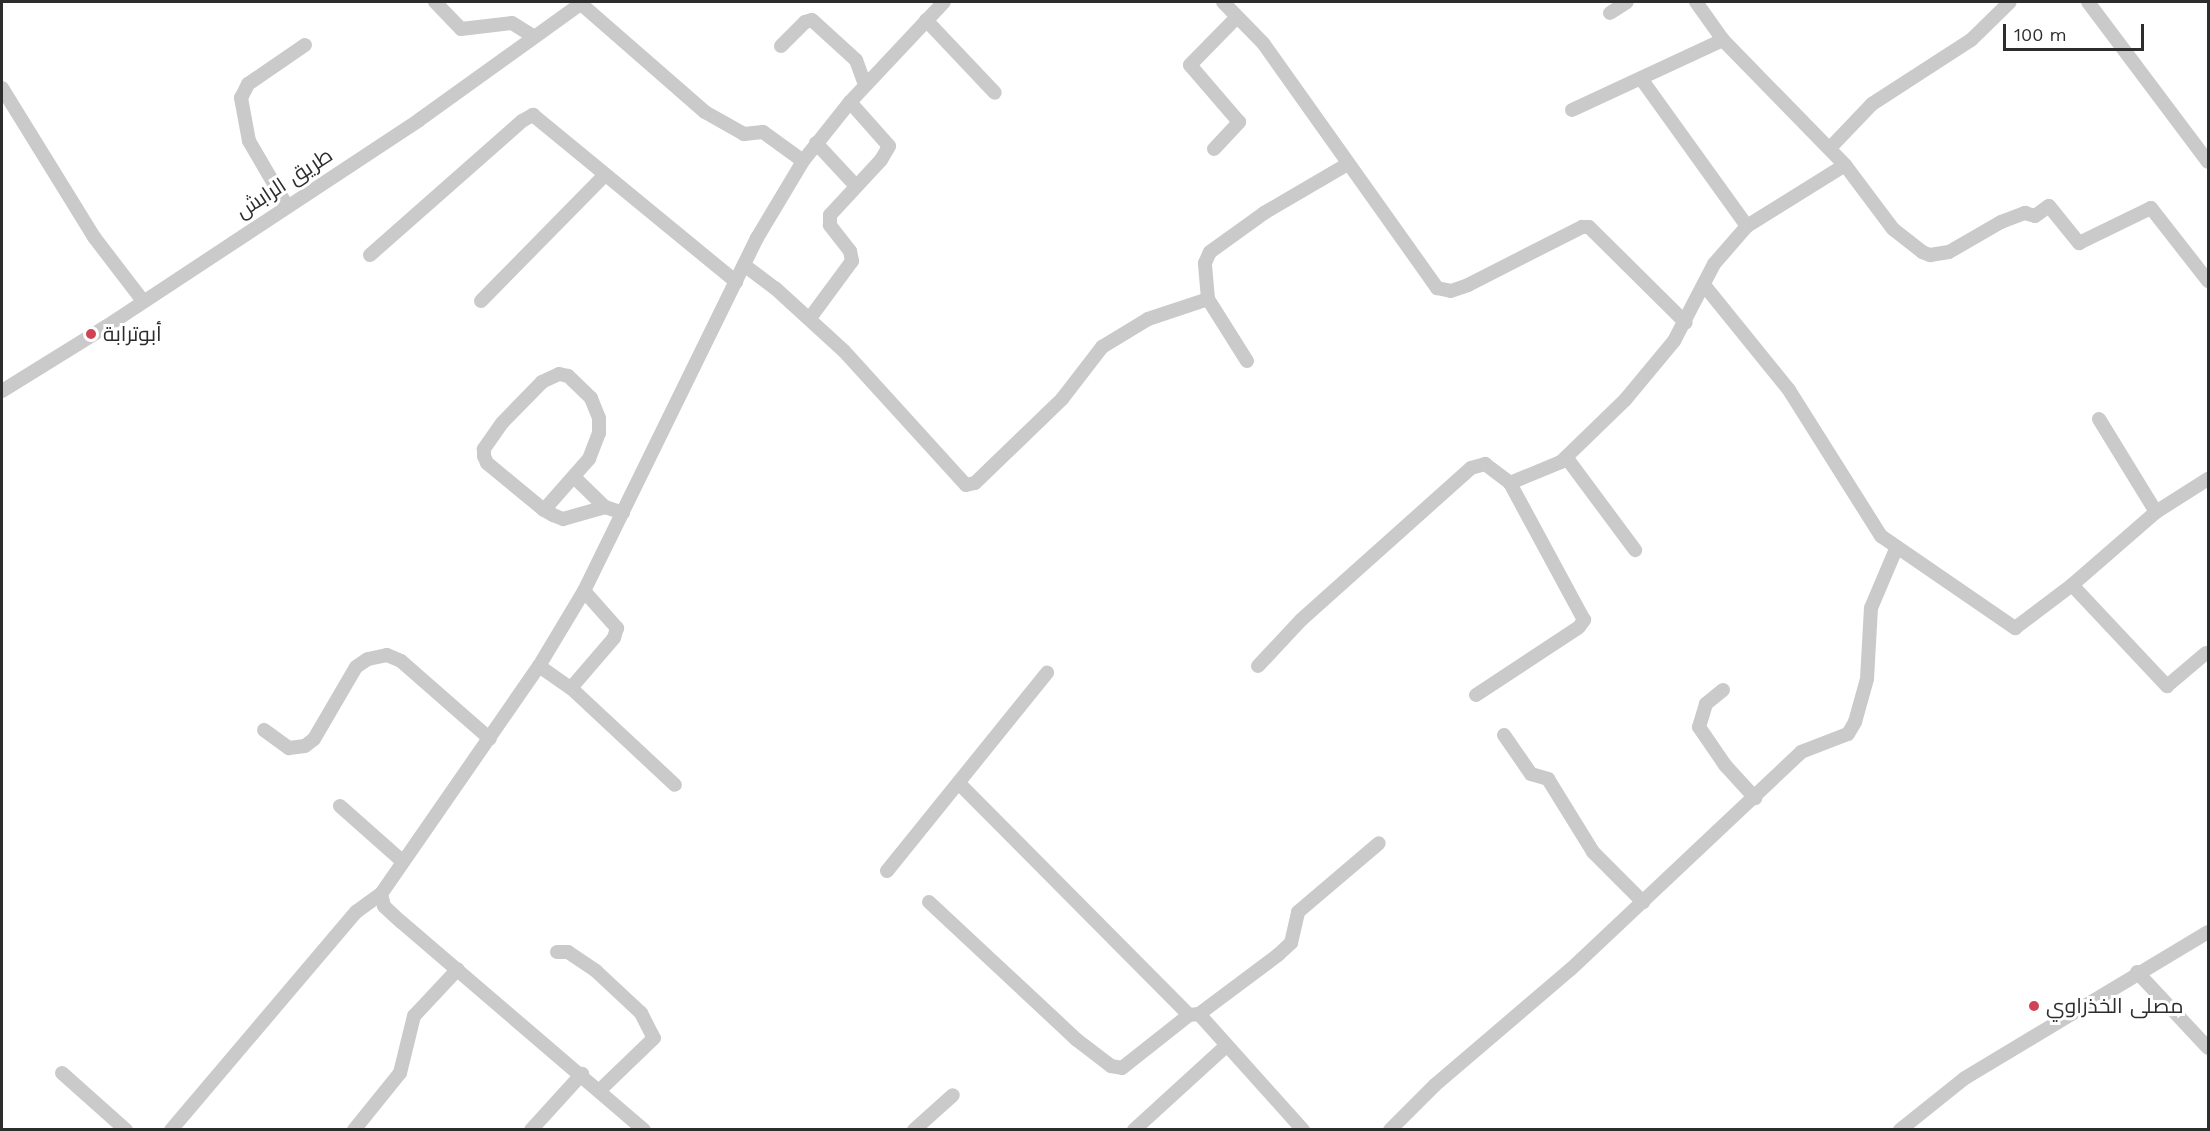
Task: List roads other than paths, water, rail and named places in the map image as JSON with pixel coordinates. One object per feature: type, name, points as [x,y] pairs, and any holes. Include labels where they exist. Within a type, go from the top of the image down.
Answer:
[{"type":"street","points":[[435,2],[461,29],[512,23],[534,37]]},
{"type":"street","points":[[581,2],[705,112],[744,134],[764,132],[803,161]]},
{"type":"street","name":"طريق الرابش","points":[[2,391],[144,302],[419,120],[581,2]]},
{"type":"street","points":[[171,1130],[341,929],[367,902],[381,894],[402,861],[490,739],[539,666],[584,591],[744,265],[803,161],[865,85],[944,2]]},
{"type":"street","points":[[1223,2],[1263,43],[1440,290],[1468,285],[1585,226],[1594,230],[1686,323]]},
{"type":"street","points":[[1610,13],[1627,2]]},
{"type":"street","points":[[1696,2],[1723,40],[1830,148],[1893,229],[1909,245],[1930,255],[1949,252],[2001,222],[2025,213],[2035,216],[2049,206],[2079,243],[2151,208],[2208,281]]},
{"type":"street","points":[[1830,148],[1872,104],[1971,40],[2010,2]]},
{"type":"street","points":[[2088,2],[2208,162]]},
{"type":"street","points":[[1214,149],[1239,122],[1190,65],[1238,17]]},
{"type":"street","points":[[926,20],[995,93]]},
{"type":"street","points":[[781,46],[805,22],[812,21],[856,60],[865,85]]},
{"type":"street","points":[[1572,110],[1642,80],[1723,40]]},
{"type":"street","points":[[287,206],[249,141],[241,98],[248,84],[305,45]]},
{"type":"street","points":[[1642,80],[1747,226]]},
{"type":"street","points":[[2,88],[94,237],[144,302]]},
{"type":"street","points":[[810,318],[852,261],[850,251],[828,220],[855,185],[881,160],[889,146],[850,102]]},
{"type":"street","points":[[370,255],[528,116],[538,118],[736,282]]},
{"type":"street","points":[[816,143],[855,185]]},
{"type":"street","points":[[1247,362],[1208,299],[1205,263],[1219,243],[1348,164]]},
{"type":"street","points":[[1510,483],[1566,457],[1641,383],[1686,323],[1723,252],[1747,226],[1792,194],[1845,165]]},
{"type":"street","points":[[481,301],[606,175]]},
{"type":"street","points":[[744,265],[810,318],[886,394],[961,481],[970,485],[1068,393],[1102,346],[1148,319],[1208,299]]},
{"type":"street","points":[[1704,285],[1789,390],[1876,530],[1896,549],[2014,628],[2073,585],[2156,512],[2208,479]]},
{"type":"street","points":[[544,510],[574,477],[595,448],[599,418],[591,398],[568,376],[559,374],[529,394],[484,449],[487,464],[544,510],[563,519],[605,507]]},
{"type":"street","points":[[2099,419],[2156,512]]},
{"type":"street","points":[[1566,457],[1635,550]]},
{"type":"street","points":[[1258,666],[1300,620],[1471,468],[1485,464],[1510,483],[1584,620],[1579,627],[1476,695]]},
{"type":"street","points":[[574,477],[605,507],[623,513]]},
{"type":"street","points":[[1390,1130],[1643,902],[1802,752],[1813,745],[1838,740],[1848,734],[1855,722],[1868,669],[1871,608],[1896,549]]},
{"type":"street","points":[[2073,585],[2167,686],[2206,653]]},
{"type":"street","points":[[571,688],[614,638],[617,628],[584,591]]},
{"type":"street","points":[[264,730],[289,748],[305,746],[314,739],[356,667],[368,659],[387,655],[401,661],[490,739]]},
{"type":"street","points":[[539,666],[571,688],[675,785]]},
{"type":"street","points":[[887,871],[1047,673]]},
{"type":"street","points":[[1723,690],[1706,704],[1699,727],[1725,765],[1755,798]]},
{"type":"street","points":[[1504,735],[1531,774],[1548,778],[1593,852],[1643,902]]},
{"type":"street","points":[[959,783],[1226,1046],[1303,1130]]},
{"type":"street","points":[[340,806],[402,861]]},
{"type":"street","points":[[929,902],[1077,1040],[1111,1066],[1122,1068],[1291,943],[1298,912],[1379,843]]},
{"type":"street","points":[[381,894],[389,911],[582,1074],[644,1130]]},
{"type":"street","points":[[1899,1130],[1965,1078],[2137,972],[2208,932]]},
{"type":"street","points":[[557,952],[568,952],[596,971],[641,1013],[654,1038],[600,1090]]},
{"type":"street","points":[[354,1130],[400,1073],[418,1011],[458,969]]},
{"type":"street","points":[[2137,972],[2208,1048]]},
{"type":"street","points":[[1134,1130],[1226,1046]]},
{"type":"street","points":[[62,1073],[126,1130]]},
{"type":"street","points":[[531,1130],[582,1074]]},
{"type":"street","points":[[914,1130],[953,1095]]},
{"type":"place","name":"أبوترابة","points":[[91,334]]},
{"type":"place","name":"مصلى الخذراوي","points":[[2034,1006]]}]
